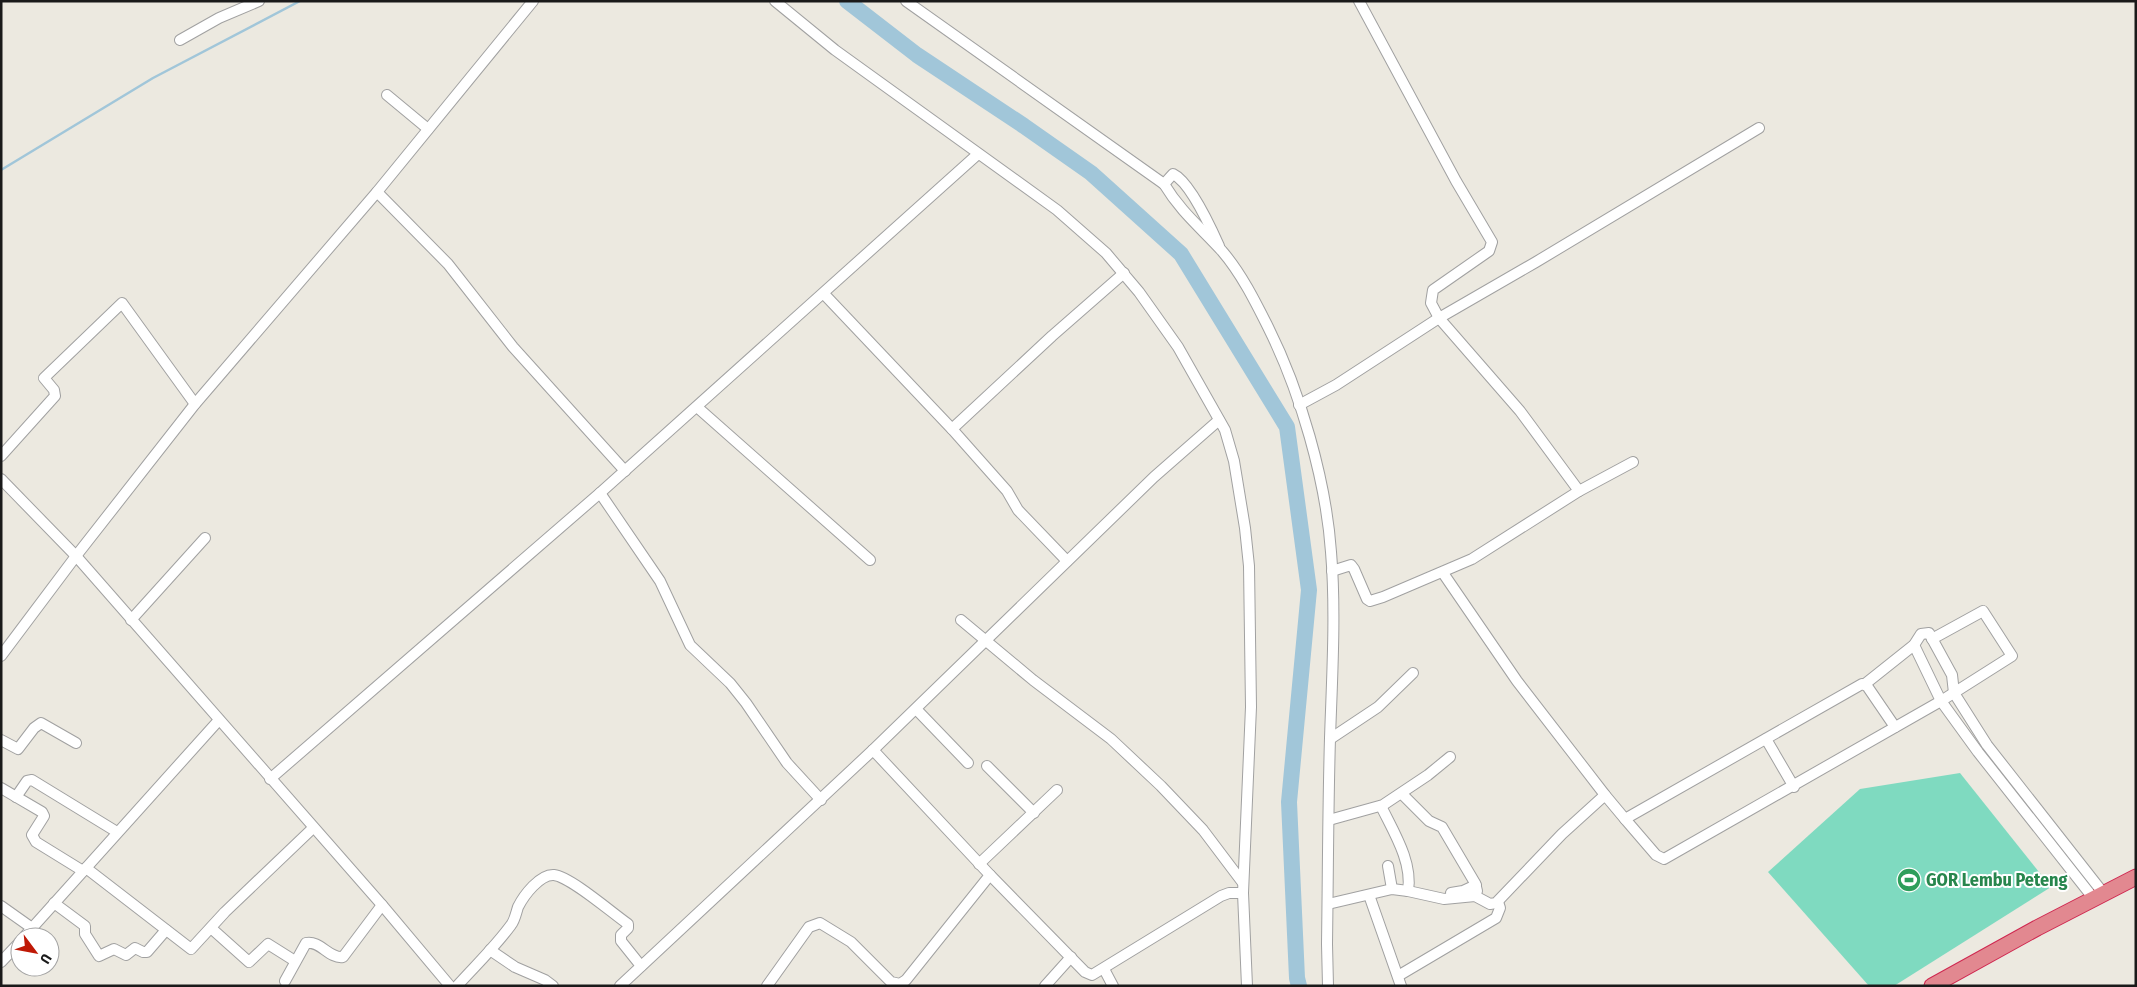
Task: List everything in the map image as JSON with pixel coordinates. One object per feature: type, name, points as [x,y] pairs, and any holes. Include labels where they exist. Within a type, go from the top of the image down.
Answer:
[{"type":"highway","points":[[1932,986],[2037,928],[2136,877]]},
{"type":"street","points":[[180,40],[220,18],[259,1]]},
{"type":"street","points":[[1,656],[76,556],[195,404],[377,192],[533,1]]},
{"type":"street","points":[[775,1],[835,50],[1057,210],[1106,254],[1124,274],[1178,347],[1228,438],[1234,461],[1245,528],[1249,566],[1251,707],[1243,888],[1247,986]]},
{"type":"street","points":[[906,1],[1164,184],[1177,206],[1222,251],[1237,272],[1269,328],[1298,405],[1321,485],[1332,570],[1328,986]]},
{"type":"street","points":[[1359,1],[1456,181],[1492,242],[1489,251],[1433,290],[1431,303],[1439,318],[1520,411],[1579,491]]},
{"type":"street","points":[[387,95],[428,129]]},
{"type":"street","points":[[1298,405],[1336,385],[1439,318],[1759,128]]},
{"type":"street","points":[[270,779],[625,472],[978,154]]},
{"type":"street","points":[[1164,184],[1173,174],[1181,180],[1205,214],[1222,251]]},
{"type":"street","points":[[377,192],[448,264],[514,347],[625,472]]},
{"type":"street","points":[[952,428],[1052,336],[1124,274]]},
{"type":"street","points":[[824,294],[952,428],[1006,491],[1018,510],[1067,561]]},
{"type":"street","points":[[1,456],[54,396],[54,390],[44,378],[122,303],[195,404]]},
{"type":"street","points":[[697,407],[870,560]]},
{"type":"street","points":[[620,986],[821,800],[1154,477],[1219,420]]},
{"type":"street","points":[[1332,570],[1349,565],[1352,566],[1367,599],[1370,601],[1443,573],[1472,559],[1579,491],[1633,462]]},
{"type":"street","points":[[1,479],[76,556],[382,905],[450,986]]},
{"type":"street","points":[[600,494],[660,581],[690,644],[736,690],[788,763],[821,800]]},
{"type":"street","points":[[131,620],[205,538]]},
{"type":"street","points":[[1443,573],[1517,681],[1605,795],[1656,856],[1664,859],[1794,787],[1941,701],[2012,656],[1983,611],[1932,639]]},
{"type":"street","points":[[961,620],[1033,680],[1111,739],[1161,786],[1203,830],[1243,888]]},
{"type":"street","points":[[1625,819],[1865,684],[1914,645],[1924,632],[1929,633],[1952,675],[1954,693],[1987,745],[2033,812],[2099,897]]},
{"type":"street","points":[[1914,645],[1941,701],[1978,752],[2033,812]]},
{"type":"street","points":[[1330,739],[1378,706],[1413,673]]},
{"type":"street","points":[[1865,684],[1895,728]]},
{"type":"street","points":[[916,709],[968,763]]},
{"type":"street","points":[[33,927],[219,720]]},
{"type":"street","points":[[1,740],[18,749],[34,728],[41,723],[76,743]]},
{"type":"street","points":[[1766,739],[1794,787]]},
{"type":"street","points":[[1978,752],[1987,745]]},
{"type":"street","points":[[873,750],[979,864],[1090,975],[1104,969],[1221,896],[1243,888]]},
{"type":"street","points":[[1329,820],[1381,806],[1402,794],[1450,757]]},
{"type":"street","points":[[987,766],[1034,813]]},
{"type":"street","points":[[16,797],[27,782],[32,780],[117,832]]},
{"type":"street","points":[[1,788],[39,810],[44,816],[32,838],[85,869],[191,949],[224,912],[313,828]]},
{"type":"street","points":[[979,864],[1058,790]]},
{"type":"street","points":[[1402,794],[1429,821],[1442,827],[1476,885],[1477,891],[1475,896]]},
{"type":"street","points":[[1408,887],[1444,900],[1475,896],[1490,904],[1498,902],[1562,834],[1605,795]]},
{"type":"street","points":[[1381,806],[1403,854],[1408,887]]},
{"type":"street","points":[[1388,866],[1392,886]]},
{"type":"street","points":[[767,986],[805,930],[812,924],[820,923],[851,942],[891,982],[900,984],[906,980],[990,875]]},
{"type":"street","points":[[457,986],[512,924],[521,903],[533,887],[546,877],[556,876],[574,885],[628,924],[628,928],[621,935],[621,941],[641,966]]},
{"type":"street","points":[[1328,904],[1369,895],[1392,886],[1453,893],[1476,885]]},
{"type":"street","points":[[1369,895],[1400,981],[1496,918],[1500,908],[1498,902]]},
{"type":"street","points":[[54,903],[85,926],[85,934],[99,956],[114,948],[126,955],[135,948],[147,952],[166,930]]},
{"type":"street","points":[[285,982],[303,946],[310,942],[335,956],[343,957],[382,905]]},
{"type":"street","points":[[1,906],[31,927]]},
{"type":"street","points":[[211,928],[249,962],[268,944],[295,961]]},
{"type":"street","points":[[490,950],[515,967],[545,980],[553,986]]},
{"type":"street","points":[[1,962],[10,953]]},
{"type":"street","points":[[1045,986],[1071,957]]},
{"type":"street","points":[[1104,969],[1113,986]]},
{"type":"green space","name":"GOR Lembu Peteng","points":[[1960,773],[2051,887],[1894,986],[1869,986],[1768,872],[1860,789]]},
{"type":"waterway","points":[[1,170],[153,78],[300,1]]},
{"type":"waterway","points":[[847,1],[917,55],[1091,173],[1181,254],[1287,427],[1309,590],[1289,802],[1297,978],[1299,986]]},
{"type":"place","name":"GOR Lembu Peteng","points":[[1909,880]]}]
